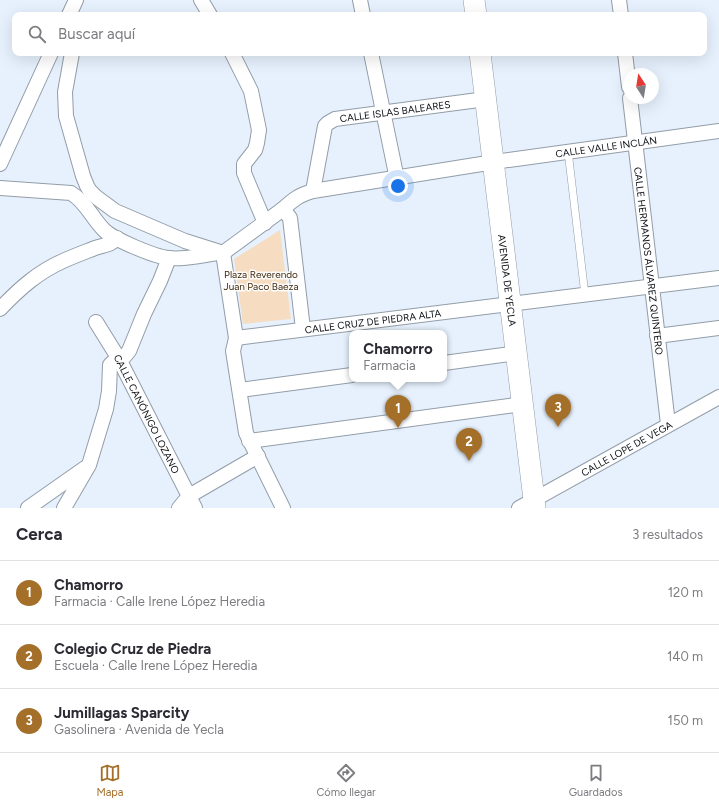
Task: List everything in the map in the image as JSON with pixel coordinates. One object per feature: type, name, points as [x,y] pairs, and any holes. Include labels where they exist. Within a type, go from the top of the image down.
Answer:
[{"type":"main road","points":[[474,0],[476,12]]},
{"type":"main road","name":"AVENIDA DE YECLA","points":[[480,56],[523,404],[529,505]]},
{"type":"street","points":[[70,12],[76,0]]},
{"type":"street","points":[[201,0],[208,12]]},
{"type":"street","points":[[360,0],[362,12]]},
{"type":"street","points":[[619,0],[621,12]]},
{"type":"street","points":[[0,164],[50,56]]},
{"type":"street","points":[[71,56],[65,92],[66,116],[83,176],[90,191],[115,211],[185,241],[223,253]]},
{"type":"street","points":[[234,56],[249,86],[253,99],[259,135],[255,150],[246,161],[244,173],[265,223]]},
{"type":"street","points":[[372,56],[397,178]]},
{"type":"street","points":[[625,56],[627,68]]},
{"type":"street","name":"CALLE ISLAS BALEARES","points":[[313,191],[325,126],[335,119],[486,99]]},
{"type":"street","name":"CALLE HERMANOS ÁLVAREZ QUINTERO","points":[[631,104],[668,424]]},
{"type":"street","name":"CALLE VALLE INCLÁN","points":[[283,209],[301,194],[313,191],[568,151],[719,131]]},
{"type":"street","points":[[0,188],[71,193],[81,199],[105,231],[152,254],[168,258],[223,253],[283,209],[290,218],[303,329]]},
{"type":"street","points":[[0,309],[20,289],[44,271],[65,260],[110,244],[117,238]]},
{"type":"street","points":[[223,253],[236,338],[233,351],[246,434],[283,508]]},
{"type":"street","points":[[64,508],[89,465],[106,409],[109,391],[110,365],[124,357],[129,350],[160,281],[168,258]]},
{"type":"street","name":"CALLE CRUZ DE PIEDRA ALTA","points":[[236,338],[719,278]]},
{"type":"street","name":"CALLE CANÓNIGO LOZANO","points":[[96,322],[119,359],[192,502]]},
{"type":"street","points":[[657,336],[719,328]]},
{"type":"street","points":[[447,363],[517,353]]},
{"type":"street","points":[[240,390],[349,375]]},
{"type":"street","name":"CALLE LOPE DE VEGA","points":[[529,505],[668,424],[719,397]]},
{"type":"street","points":[[249,441],[523,404]]},
{"type":"street","points":[[179,508],[192,502],[258,456]]},
{"type":"street","points":[[28,508],[89,465]]},
{"type":"lane","points":[[568,151],[585,295]]},
{"type":"green space","name":"Plaza Reverendo Juan Paco Baeza","points":[[280,230],[291,319],[243,324],[234,259]]},
{"type":"place","name":"Jumillagas Sparcity","points":[[558,427]]},
{"type":"place","name":"Chamorro","points":[[398,428]]},
{"type":"place","name":"Colegio Cruz de Piedra","points":[[469,461]]}]
